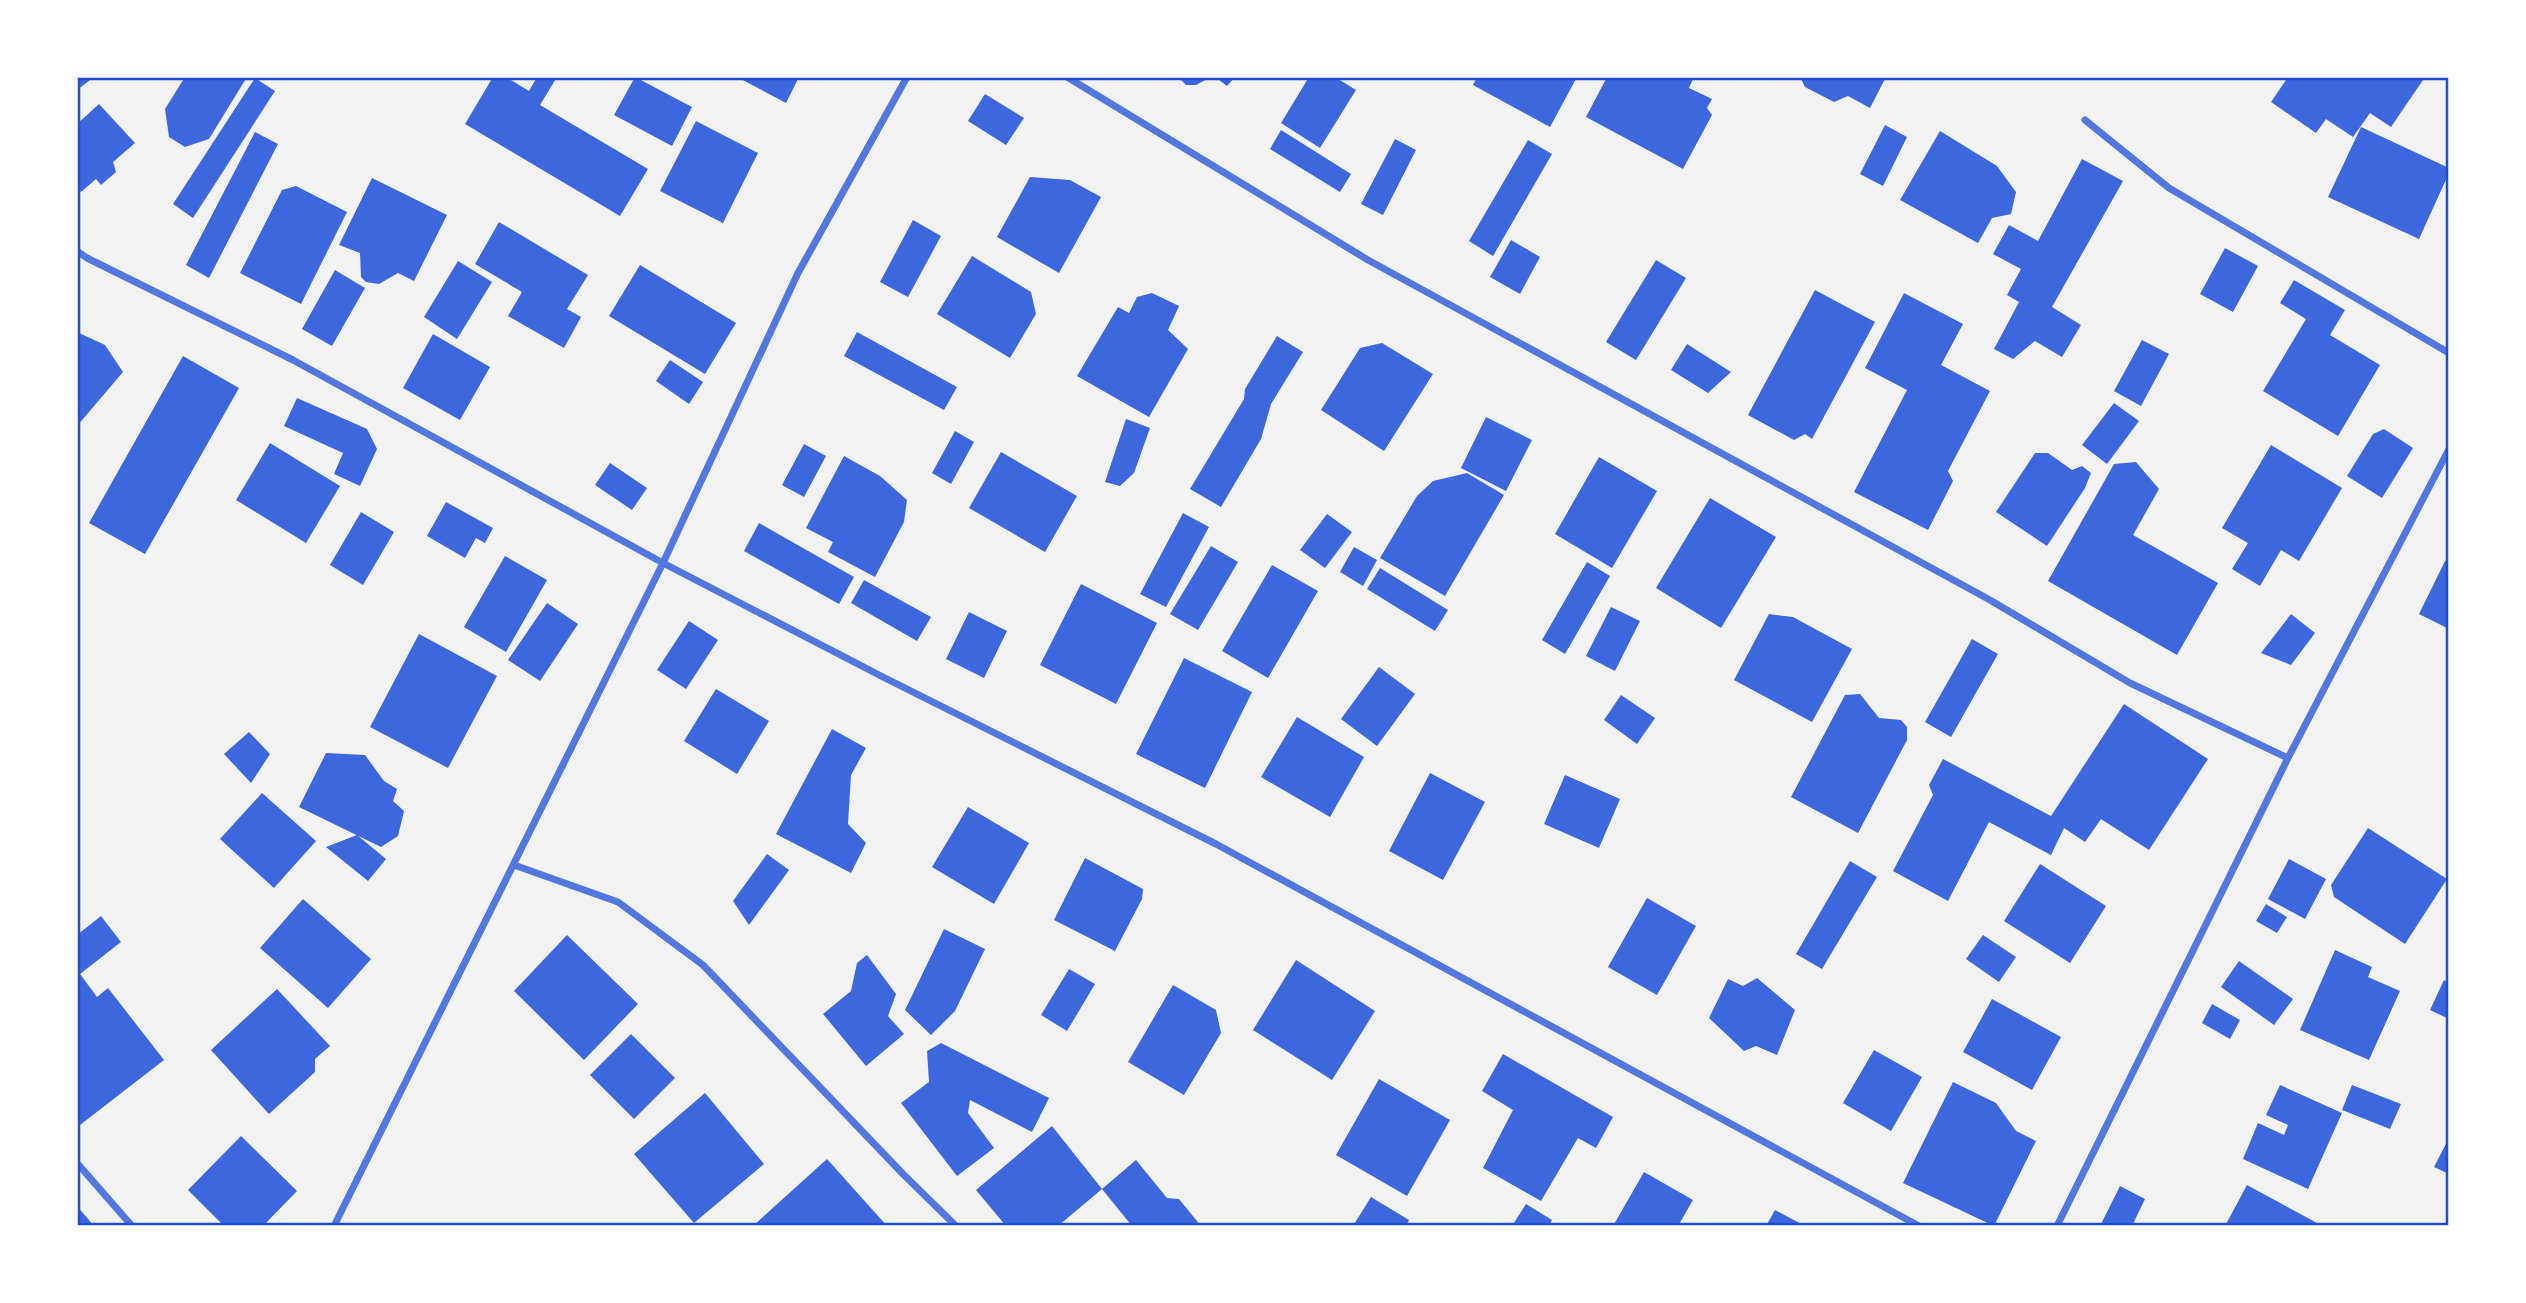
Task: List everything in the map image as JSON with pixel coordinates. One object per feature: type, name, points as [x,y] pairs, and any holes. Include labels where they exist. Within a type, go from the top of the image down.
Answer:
[{"type":"street","points":[[334,1226],[663,563],[798,274],[907,77]]},
{"type":"street","points":[[1067,77],[1392,274],[1990,600],[2130,683],[2288,758]]},
{"type":"street","points":[[2085,120],[2169,188],[2449,353]]},
{"type":"street","points":[[77,251],[293,360],[663,563],[1216,844],[1919,1226]]},
{"type":"street","points":[[2057,1226],[2288,758],[2449,449]]},
{"type":"street","points":[[514,864],[618,902],[704,965],[956,1226]]},
{"type":"street","points":[[77,1163],[132,1226]]},
{"type":"building","points":[[77,77],[94,77],[77,90]]},
{"type":"building","points":[[185,77],[247,77],[209,139],[185,147],[169,137],[165,109]]},
{"type":"building","points":[[493,77],[506,77],[529,91],[537,77],[557,77],[540,105],[648,169],[620,216],[465,124]]},
{"type":"building","points":[[635,77],[692,107],[672,146],[614,115]]},
{"type":"building","points":[[737,77],[799,77],[786,103]]},
{"type":"building","points":[[1178,77],[1211,77],[1196,85],[1186,85]]},
{"type":"building","points":[[1215,77],[1235,77],[1227,86]]},
{"type":"building","points":[[1309,77],[1335,77],[1356,90],[1320,148],[1281,123]]},
{"type":"building","points":[[1477,77],[1577,77],[1550,127],[1473,85]]},
{"type":"building","points":[[1607,77],[1694,77],[1689,88],[1712,99],[1707,108],[1712,115],[1683,169],[1586,117]]},
{"type":"building","points":[[1800,77],[1886,77],[1870,108],[1848,96],[1834,102],[1805,87]]},
{"type":"building","points":[[2288,77],[2425,77],[2391,127],[2370,113],[2353,137],[2326,119],[2316,133],[2271,102]]},
{"type":"building","points":[[255,78],[275,91],[193,218],[173,204]]},
{"type":"building","points":[[985,94],[1024,118],[1006,145],[968,121]]},
{"type":"building","points":[[99,104],[135,143],[113,162],[116,172],[101,185],[96,179],[81,192],[77,188],[77,124]]},
{"type":"building","points":[[696,121],[758,153],[723,223],[660,191]]},
{"type":"building","points":[[1885,125],[1907,137],[1883,186],[1860,174]]},
{"type":"building","points":[[2361,127],[2449,168],[2419,239],[2328,197]]},
{"type":"building","points":[[1281,130],[1351,174],[1340,192],[1270,149]]},
{"type":"building","points":[[1940,131],[1997,166],[2016,192],[2011,214],[1992,218],[1978,243],[1900,200]]},
{"type":"building","points":[[255,132],[278,144],[209,278],[186,265]]},
{"type":"building","points":[[1395,139],[1416,150],[1383,215],[1361,204]]},
{"type":"building","points":[[1528,140],[1552,154],[1493,256],[1469,241]]},
{"type":"building","points":[[2082,159],[2123,181],[2052,307],[2081,325],[2062,357],[2035,341],[2013,359],[1994,349],[2019,302],[2007,295],[2021,269],[1993,254],[2009,225],[2038,241]]},
{"type":"building","points":[[1030,177],[1070,180],[1101,197],[1059,273],[997,237]]},
{"type":"building","points":[[372,178],[447,215],[414,281],[398,273],[379,284],[366,282],[361,277],[360,253],[339,245]]},
{"type":"building","points":[[296,186],[347,212],[301,304],[240,273],[282,190]]},
{"type":"building","points":[[913,220],[941,236],[908,297],[880,282]]},
{"type":"building","points":[[499,222],[588,275],[567,309],[581,317],[564,348],[508,316],[522,292],[475,264]]},
{"type":"building","points":[[1511,240],[1540,257],[1520,294],[1490,277]]},
{"type":"building","points":[[2225,248],[2258,266],[2233,312],[2200,294]]},
{"type":"building","points":[[972,256],[1031,292],[1036,314],[1010,358],[937,314]]},
{"type":"building","points":[[1656,260],[1686,278],[1636,360],[1606,342]]},
{"type":"building","points":[[458,261],[492,282],[457,339],[424,317]]},
{"type":"building","points":[[640,265],[736,323],[705,374],[609,316]]},
{"type":"building","points":[[335,270],[365,288],[332,346],[302,329]]},
{"type":"building","points":[[2294,280],[2345,310],[2330,335],[2380,365],[2338,436],[2263,391],[2306,319],[2280,303]]},
{"type":"building","points":[[1815,290],[1875,322],[1812,439],[1805,434],[1794,440],[1748,415]]},
{"type":"building","points":[[1152,293],[1179,306],[1168,330],[1188,349],[1149,417],[1077,376],[1118,307],[1129,313],[1137,297]]},
{"type":"building","points":[[1904,293],[1963,324],[1941,365],[1990,391],[1948,471],[1953,481],[1928,530],[1854,492],[1907,390],[1865,368]]},
{"type":"building","points":[[77,332],[105,345],[123,372],[77,426]]},
{"type":"building","points":[[857,332],[957,387],[944,410],[844,356]]},
{"type":"building","points":[[433,334],[490,367],[460,420],[403,388]]},
{"type":"building","points":[[1277,336],[1303,352],[1271,404],[1261,439],[1221,507],[1190,489],[1244,399],[1245,389]]},
{"type":"building","points":[[2142,340],[2169,354],[2141,406],[2114,391]]},
{"type":"building","points":[[1382,343],[1433,374],[1384,451],[1321,410],[1360,348]]},
{"type":"building","points":[[1687,344],[1731,372],[1708,393],[1671,370]]},
{"type":"building","points":[[183,356],[239,388],[145,554],[89,523]]},
{"type":"building","points":[[670,360],[703,382],[689,404],[656,381]]},
{"type":"building","points":[[297,398],[367,429],[377,449],[360,486],[334,474],[343,453],[284,426]]},
{"type":"building","points":[[2114,403],[2139,421],[2107,464],[2082,445]]},
{"type":"building","points":[[1486,417],[1532,440],[1506,491],[1461,468]]},
{"type":"building","points":[[1126,419],[1150,428],[1134,473],[1120,486],[1105,482]]},
{"type":"building","points":[[2384,429],[2413,448],[2382,498],[2347,476],[2373,434]]},
{"type":"building","points":[[955,431],[974,442],[951,484],[932,473]]},
{"type":"building","points":[[270,443],[340,486],[306,543],[236,500]]},
{"type":"building","points":[[804,444],[826,456],[804,497],[782,485]]},
{"type":"building","points":[[2271,445],[2342,488],[2299,561],[2281,550],[2260,586],[2232,569],[2248,543],[2222,528]]},
{"type":"building","points":[[1001,452],[1077,496],[1045,552],[969,508]]},
{"type":"building","points":[[2035,453],[2048,453],[2072,470],[2082,466],[2091,473],[2085,488],[2047,546],[1996,512]]},
{"type":"building","points":[[844,456],[880,476],[907,500],[904,522],[875,577],[828,552],[833,542],[806,528]]},
{"type":"building","points":[[1599,457],[1657,491],[1612,568],[1555,534]]},
{"type":"building","points":[[2136,462],[2159,489],[2133,535],[2218,583],[2177,655],[2048,581],[2114,464]]},
{"type":"building","points":[[610,463],[647,488],[632,510],[595,485]]},
{"type":"building","points":[[1467,473],[1504,495],[1445,596],[1380,558],[1417,496],[1433,481]]},
{"type":"building","points":[[1710,498],[1776,537],[1721,628],[1656,588]]},
{"type":"building","points":[[446,502],[493,528],[485,543],[476,538],[465,558],[427,536]]},
{"type":"building","points":[[361,512],[394,532],[363,585],[330,565]]},
{"type":"building","points":[[1183,513],[1209,527],[1166,607],[1140,594]]},
{"type":"building","points":[[1327,514],[1352,532],[1325,568],[1300,550]]},
{"type":"building","points":[[759,523],[854,577],[839,604],[744,551]]},
{"type":"building","points":[[1211,546],[1238,562],[1198,630],[1170,614]]},
{"type":"building","points":[[1354,547],[1377,560],[1363,586],[1340,572]]},
{"type":"building","points":[[505,556],[547,580],[506,652],[464,627]]},
{"type":"building","points":[[2445,561],[2449,563],[2449,629],[2419,614]]},
{"type":"building","points":[[1587,562],[1610,576],[1565,654],[1542,640]]},
{"type":"building","points":[[1272,565],[1318,591],[1268,678],[1222,651]]},
{"type":"building","points":[[1380,568],[1448,610],[1435,631],[1367,589]]},
{"type":"building","points":[[864,580],[931,617],[917,641],[851,603]]},
{"type":"building","points":[[1081,584],[1157,623],[1116,704],[1040,665]]},
{"type":"building","points":[[547,603],[578,624],[540,681],[508,660]]},
{"type":"building","points":[[1611,607],[1640,621],[1615,671],[1586,656]]},
{"type":"building","points":[[969,612],[1007,631],[984,678],[946,659]]},
{"type":"building","points":[[1769,614],[1793,617],[1852,649],[1812,722],[1734,680]]},
{"type":"building","points":[[2291,614],[2315,633],[2291,665],[2261,653]]},
{"type":"building","points":[[689,621],[718,640],[686,689],[657,670]]},
{"type":"building","points":[[419,634],[497,676],[448,768],[370,727]]},
{"type":"building","points":[[1972,639],[1998,654],[1951,737],[1925,722]]},
{"type":"building","points":[[1184,658],[1252,692],[1205,788],[1136,754]]},
{"type":"building","points":[[1379,667],[1415,694],[1377,746],[1341,719]]},
{"type":"building","points":[[716,689],[769,721],[737,774],[684,741]]},
{"type":"building","points":[[1860,694],[1879,718],[1901,720],[1907,727],[1907,740],[1858,833],[1791,797],[1845,695]]},
{"type":"building","points":[[1621,695],[1655,718],[1637,744],[1604,720]]},
{"type":"building","points":[[2124,704],[2208,759],[2149,850],[2101,819],[2085,842],[2064,828],[2051,855],[1989,822],[1948,901],[1893,871],[1933,795],[1929,785],[1943,759],[2051,816]]},
{"type":"building","points":[[1297,717],[1364,757],[1330,817],[1261,777]]},
{"type":"building","points":[[832,729],[866,748],[851,775],[848,824],[866,843],[851,873],[776,834]]},
{"type":"building","points":[[249,732],[270,754],[251,783],[224,754]]},
{"type":"building","points":[[326,753],[365,755],[384,781],[397,789],[393,801],[404,811],[398,836],[381,847],[299,807]]},
{"type":"building","points":[[1430,773],[1485,802],[1443,880],[1389,851]]},
{"type":"building","points":[[1565,775],[1620,799],[1599,848],[1544,824]]},
{"type":"building","points":[[262,793],[316,841],[274,888],[220,839]]},
{"type":"building","points":[[968,807],[1029,843],[994,904],[932,867]]},
{"type":"building","points":[[2368,828],[2447,879],[2405,944],[2334,897],[2331,885]]},
{"type":"building","points":[[357,835],[386,859],[368,881],[326,847]]},
{"type":"building","points":[[767,854],[789,870],[749,925],[733,901]]},
{"type":"building","points":[[1085,858],[1143,889],[1142,899],[1115,951],[1054,920]]},
{"type":"building","points":[[2289,859],[2326,879],[2305,919],[2268,899]]},
{"type":"building","points":[[1850,861],[1877,877],[1822,969],[1796,954]]},
{"type":"building","points":[[2040,864],[2106,906],[2070,963],[2004,921]]},
{"type":"building","points":[[1647,898],[1696,926],[1657,995],[1608,967]]},
{"type":"building","points":[[303,899],[371,959],[328,1008],[260,948]]},
{"type":"building","points":[[2266,904],[2287,917],[2277,933],[2256,921]]},
{"type":"building","points":[[101,916],[121,942],[80,974],[97,997],[108,988],[164,1060],[80,1125],[77,1121],[77,935]]},
{"type":"building","points":[[944,929],[985,949],[955,1011],[931,1035],[905,1010]]},
{"type":"building","points":[[567,935],[638,1004],[584,1060],[514,991]]},
{"type":"building","points":[[1983,935],[2016,957],[1999,982],[1966,959]]},
{"type":"building","points":[[2335,950],[2372,967],[2368,977],[2400,991],[2369,1060],[2300,1030]]},
{"type":"building","points":[[867,955],[896,994],[888,1016],[904,1034],[866,1066],[823,1014],[851,991],[857,963]]},
{"type":"building","points":[[1296,960],[1375,1011],[1332,1080],[1253,1030]]},
{"type":"building","points":[[2239,961],[2293,999],[2274,1025],[2221,987]]},
{"type":"building","points":[[1069,969],[1095,984],[1067,1031],[1041,1015]]},
{"type":"building","points":[[1757,978],[1795,1010],[1777,1055],[1756,1046],[1744,1051],[1709,1018],[1728,979],[1743,986]]},
{"type":"building","points":[[2444,980],[2449,983],[2449,1019],[2430,1010]]},
{"type":"building","points":[[1173,985],[1216,1010],[1221,1033],[1184,1095],[1128,1062]]},
{"type":"building","points":[[277,989],[330,1046],[315,1059],[315,1072],[269,1114],[211,1050]]},
{"type":"building","points":[[1992,999],[2061,1037],[2032,1090],[1963,1052]]},
{"type":"building","points":[[2212,1004],[2240,1020],[2230,1039],[2202,1023]]},
{"type":"building","points":[[631,1034],[675,1078],[634,1119],[590,1075]]},
{"type":"building","points":[[941,1043],[1049,1098],[1032,1132],[970,1100],[968,1113],[994,1148],[957,1176],[901,1103],[929,1082],[927,1051]]},
{"type":"building","points":[[1874,1050],[1922,1077],[1891,1131],[1843,1103]]},
{"type":"building","points":[[1503,1054],[1613,1117],[1596,1148],[1578,1138],[1541,1201],[1483,1168],[1513,1110],[1482,1091]]},
{"type":"building","points":[[1379,1079],[1450,1120],[1407,1196],[1336,1155]]},
{"type":"building","points":[[1953,1082],[1996,1103],[2016,1131],[2036,1141],[1994,1226],[1903,1183]]},
{"type":"building","points":[[2280,1085],[2342,1113],[2308,1189],[2243,1159],[2258,1123],[2284,1135],[2288,1125],[2266,1115]]},
{"type":"building","points":[[2352,1085],[2401,1104],[2390,1129],[2342,1110]]},
{"type":"building","points":[[705,1093],[764,1164],[694,1223],[634,1154]]},
{"type":"building","points":[[1052,1126],[1102,1189],[1058,1226],[1006,1226],[976,1190]]},
{"type":"building","points":[[241,1136],[297,1191],[263,1226],[224,1226],[188,1190]]},
{"type":"building","points":[[2449,1138],[2449,1174],[2434,1167]]},
{"type":"building","points":[[827,1159],[887,1226],[753,1226]]},
{"type":"building","points":[[1136,1160],[1167,1198],[1179,1199],[1201,1226],[1132,1226],[1102,1189]]},
{"type":"building","points":[[1644,1172],[1693,1200],[1678,1226],[1613,1226]]},
{"type":"building","points":[[2247,1185],[2317,1223],[2316,1226],[2225,1226]]},
{"type":"building","points":[[2120,1186],[2145,1199],[2132,1226],[2100,1226]]},
{"type":"building","points":[[1371,1197],[1409,1220],[1406,1226],[1353,1226]]},
{"type":"building","points":[[1526,1204],[1552,1220],[1549,1226],[1512,1226]]},
{"type":"building","points":[[77,1206],[94,1226],[77,1226]]},
{"type":"building","points":[[1775,1210],[1805,1226],[1766,1226]]}]
